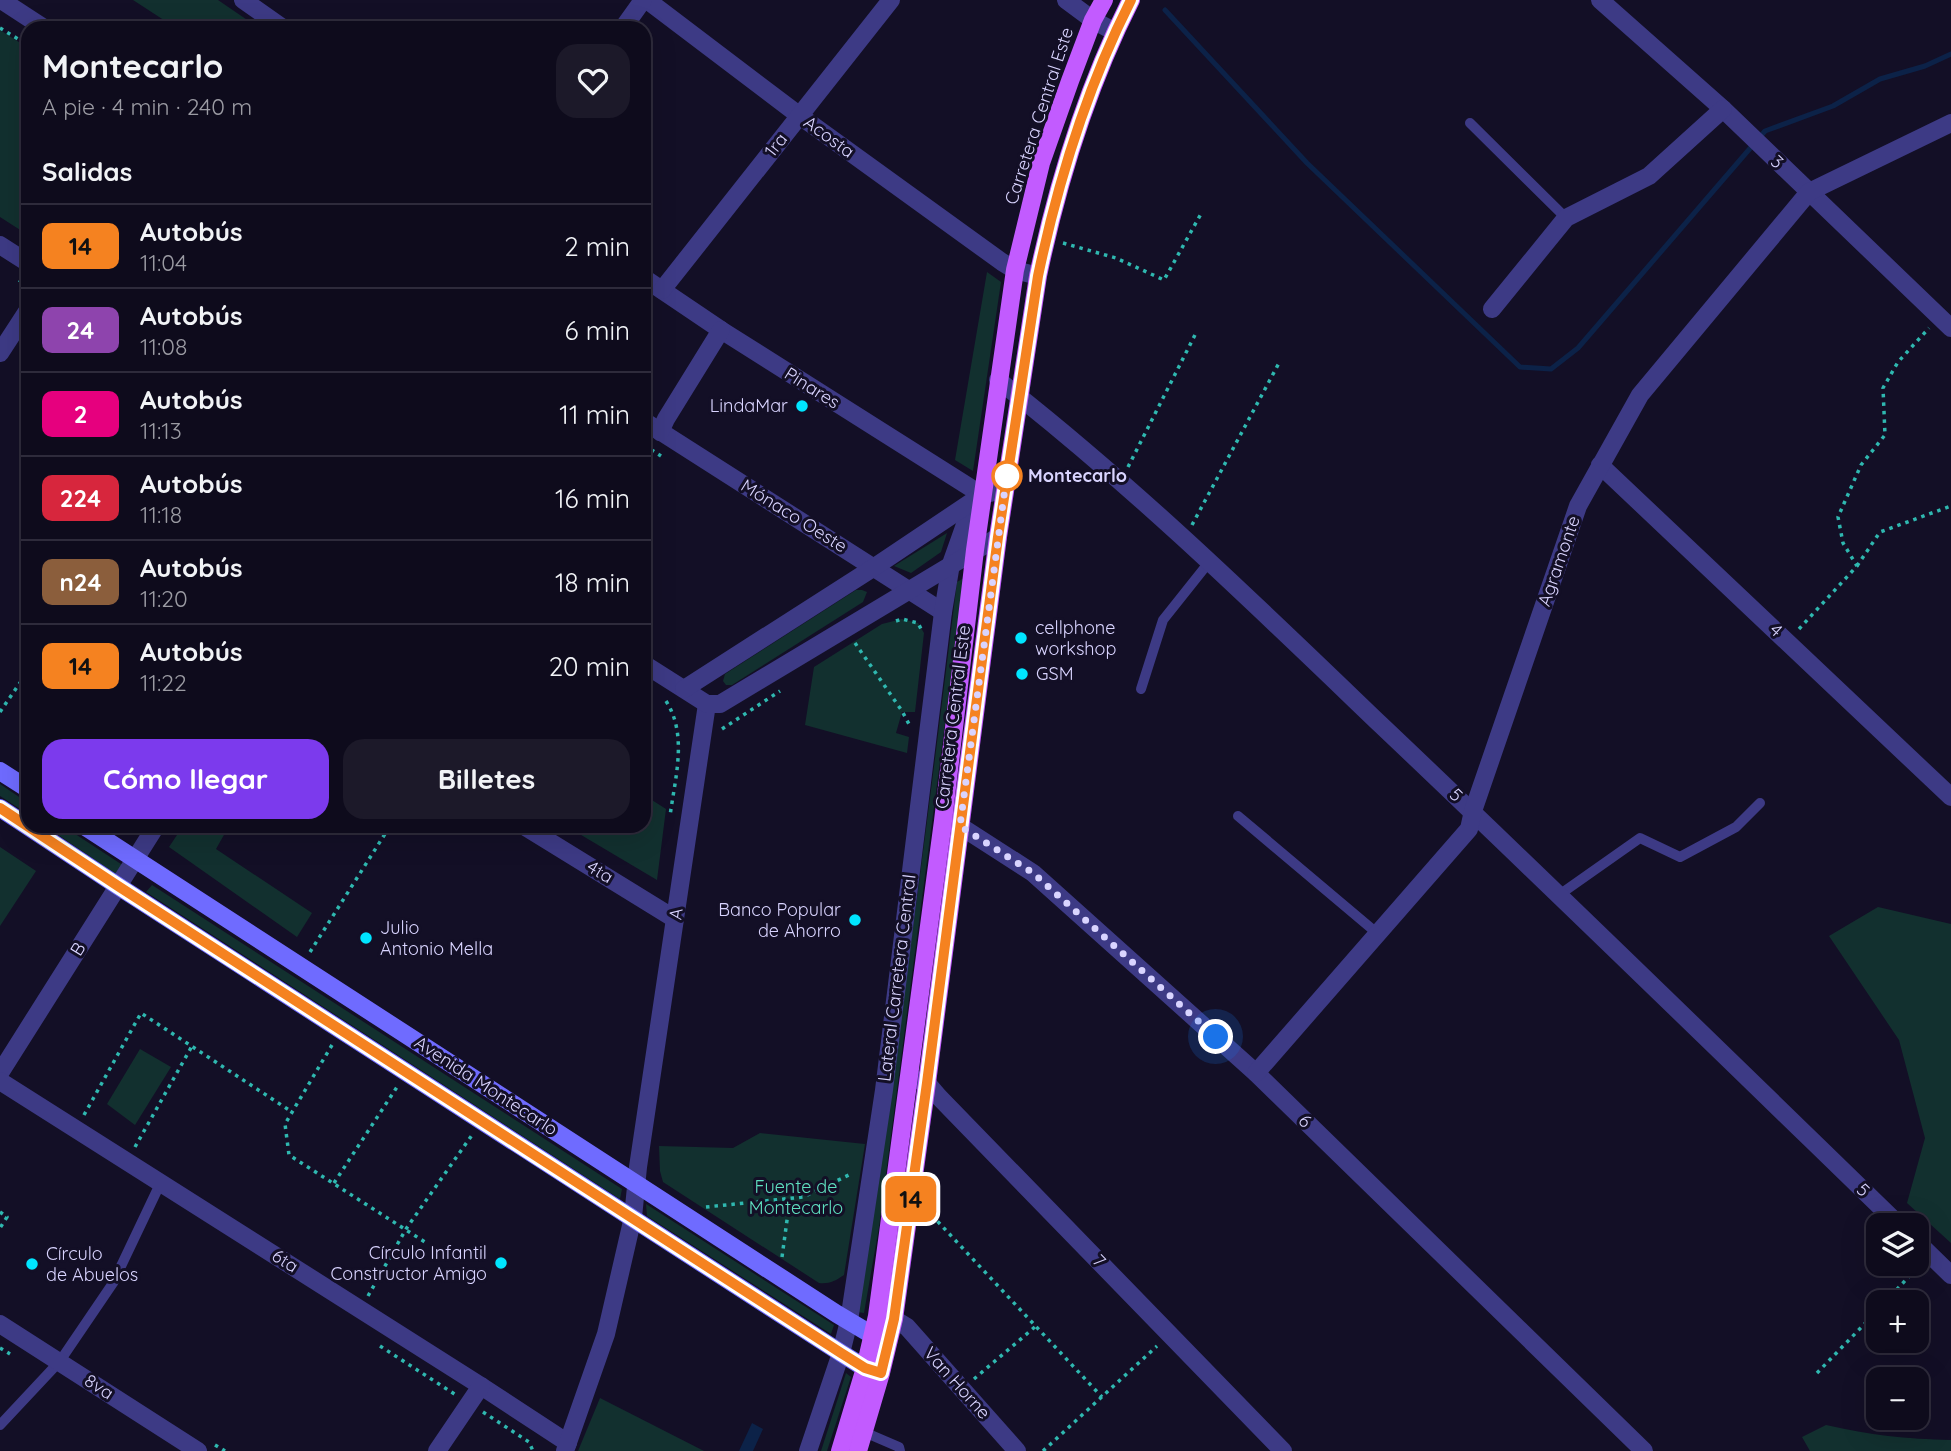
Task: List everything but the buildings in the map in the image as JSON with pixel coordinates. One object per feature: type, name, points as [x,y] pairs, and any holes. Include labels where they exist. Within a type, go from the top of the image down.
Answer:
[{"type":"main road","name":"Carretera Central Este","points":[[952,824],[978,499],[1015,270],[1041,163],[1093,20],[1104,0]]},
{"type":"main road","name":"Carretera Central Este","points":[[858,1451],[881,1340],[894,1319],[919,1080],[952,824],[1038,276],[1064,172],[1094,81],[1131,0]]},
{"type":"main road","points":[[0,771],[21,784]]},
{"type":"main road","name":"Avenida Montecarlo","points":[[0,808],[21,822]]},
{"type":"main road","name":"Avenida Montecarlo","points":[[38,833],[841,1353],[873,1370]]},
{"type":"main road","name":"Avenida Montecarlo","points":[[95,833],[881,1340]]},
{"type":"main road","name":"Carretera Central Este","points":[[881,1340],[877,1316],[919,1080]]},
{"type":"main road","name":"Carretera Central Este","points":[[839,1451],[873,1370]]},
{"type":"street","points":[[1,0],[33,21]]},
{"type":"street","points":[[243,0],[273,21]]},
{"type":"street","points":[[628,21],[645,0]]},
{"type":"street","name":"Acosta","points":[[645,0],[800,116],[1015,270]]},
{"type":"street","name":"1ra","points":[[662,290],[891,0]]},
{"type":"street","points":[[1066,0],[1115,32]]},
{"type":"street","name":"3","points":[[1600,0],[1723,109],[1945,322]]},
{"type":"street","points":[[1492,309],[1566,218],[1649,176],[1723,109]]},
{"type":"street","name":"Agramonte","points":[[1256,1073],[1469,829],[1472,811],[1578,506],[1640,395],[1809,192],[1951,123]]},
{"type":"street","points":[[0,245],[21,258]]},
{"type":"street","points":[[1015,270],[1038,276]]},
{"type":"street","name":"Pinares","points":[[651,283],[978,499]]},
{"type":"street","points":[[0,353],[21,321]]},
{"type":"street","points":[[660,432],[721,330]]},
{"type":"street","name":"5","points":[[998,380],[1210,561],[1887,1213]]},
{"type":"street","name":"Mónaco Oeste","points":[[651,426],[943,612]]},
{"type":"street","name":"4","points":[[1600,465],[1951,797]]},
{"type":"street","points":[[684,689],[978,499],[1005,489]]},
{"type":"street","name":"Lateral Carretera Central","points":[[808,1451],[849,1321],[884,1090],[943,612],[951,564],[978,499]]},
{"type":"street","points":[[651,668],[707,704],[720,704],[998,537]]},
{"type":"street","name":"A","points":[[566,1447],[606,1334],[633,1217],[707,704]]},
{"type":"street","name":"6","points":[[952,824],[1033,873],[1256,1073],[1644,1451]]},
{"type":"street","name":"B","points":[[0,1073],[151,833]]},
{"type":"street","name":"4ta","points":[[535,833],[675,919]]},
{"type":"street","name":"7","points":[[919,1080],[939,1097],[1283,1451]]},
{"type":"street","name":"6ta","points":[[0,1081],[481,1385],[566,1447]]},
{"type":"street","points":[[1930,1255],[1951,1275]]},
{"type":"street","name":"Van Horne","points":[[894,1319],[907,1327],[1017,1451]]},
{"type":"street","name":"8va","points":[[0,1324],[198,1451]]},
{"type":"street","points":[[438,1451],[481,1385]]},
{"type":"lane","points":[[1470,123],[1566,218]]},
{"type":"lane","points":[[1141,689],[1163,620],[1210,561]]},
{"type":"lane","points":[[1559,895],[1640,838],[1680,857],[1736,827],[1760,803]]},
{"type":"lane","points":[[1238,817],[1378,933]]},
{"type":"lane","points":[[0,1425],[60,1362],[113,1283],[161,1182]]},
{"type":"lane","points":[[864,1432],[899,1447],[900,1451]]},
{"type":"path","points":[[0,28],[21,42]]},
{"type":"path","points":[[1060,243],[1116,258],[1164,281],[1202,212]]},
{"type":"path","points":[[1857,566],[1843,543],[1838,517],[1861,466],[1885,435],[1883,388],[1898,362],[1945,322]]},
{"type":"path","points":[[1120,482],[1197,331]]},
{"type":"path","points":[[1184,539],[1279,363]]},
{"type":"path","points":[[1788,641],[1857,566],[1880,532],[1951,506]]},
{"type":"path","points":[[892,622],[902,619],[918,623],[924,633]]},
{"type":"path","points":[[855,643],[864,636]]},
{"type":"path","points":[[0,712],[21,681]]},
{"type":"path","points":[[714,734],[780,691]]},
{"type":"path","points":[[913,733],[914,723]]},
{"type":"path","points":[[310,953],[386,833]]},
{"type":"path","points":[[84,1115],[141,1013],[292,1112]]},
{"type":"path","points":[[332,1045],[285,1124],[289,1155],[428,1244]]},
{"type":"path","points":[[135,1147],[192,1046]]},
{"type":"path","points":[[334,1184],[398,1085]]},
{"type":"path","points":[[368,1297],[407,1229],[473,1133]]},
{"type":"path","points":[[702,1207],[803,1197],[861,1168]]},
{"type":"path","points":[[781,1259],[788,1213],[786,1200]]},
{"type":"path","points":[[925,1208],[1102,1397]]},
{"type":"path","points":[[0,1212],[7,1217],[0,1228]]},
{"type":"path","points":[[1896,1290],[1930,1255]]},
{"type":"path","points":[[1817,1373],[1866,1322]]},
{"type":"path","points":[[962,1389],[1036,1326]]},
{"type":"path","points":[[1043,1451],[1170,1334]]},
{"type":"green space","points":[[133,0],[218,0],[249,21],[165,21]]},
{"type":"green space","points":[[0,30],[21,44],[21,230],[0,217]]},
{"type":"green space","points":[[987,272],[1001,282],[973,471],[955,460]]},
{"type":"green space","points":[[947,533],[941,552],[911,573],[894,566]]},
{"type":"green space","points":[[964,578],[879,1227],[864,1313],[857,1312],[885,1130],[957,582]]},
{"type":"green space","points":[[856,590],[867,592],[863,602],[732,685],[726,685],[723,681],[725,674]]},
{"type":"green space","points":[[902,619],[918,623],[924,633],[915,712],[902,712],[896,733],[909,737],[907,753],[805,725],[814,667],[882,624]]},
{"type":"green space","points":[[0,784],[21,798],[21,810],[0,796]]},
{"type":"green space","points":[[651,799],[666,809],[657,880],[578,833],[651,833]]},
{"type":"green space","points":[[55,833],[74,833],[124,866],[119,876]]},
{"type":"green space","points":[[178,833],[225,833],[216,849],[312,913],[297,937],[169,847]]},
{"type":"green space","points":[[0,847],[36,871],[0,926]]},
{"type":"green space","points":[[152,885],[622,1189],[620,1199],[146,892]]},
{"type":"green space","points":[[1878,907],[1951,924],[1951,1243],[1929,1223],[1929,1213],[1918,1213],[1907,1203],[1925,1138],[1899,1040],[1829,936]]},
{"type":"green space","points":[[140,1049],[171,1067],[135,1125],[107,1104]]},
{"type":"green space","name":"Fuente de Montecarlo","points":[[760,1133],[865,1144],[844,1275],[835,1280],[819,1283],[663,1182],[659,1146],[733,1148]]},
{"type":"green space","points":[[646,1204],[834,1325],[831,1334],[647,1216]]},
{"type":"green space","points":[[846,1373],[851,1377],[827,1451],[821,1451]]},
{"type":"green space","points":[[600,1398],[704,1451],[578,1451]]},
{"type":"green space","points":[[1826,1425],[1888,1436],[1951,1440],[1951,1451],[1810,1451],[1802,1437]]},
{"type":"water","points":[[752,1423],[763,1429],[753,1451],[739,1451]]},
{"type":"waterway","points":[[1165,10],[1307,163],[1520,367],[1551,369],[1578,348],[1765,131],[1833,106],[1880,79],[1925,66],[1951,54]]},
{"type":"bus line","name":"14","points":[[38,833],[841,1353],[865,1368],[881,1373],[894,1319],[998,537],[1038,276],[1064,172],[1086,104],[1131,0]]},
{"type":"bus line","name":"14","points":[[0,808],[21,822]]},
{"type":"place","name":"LindaMar","points":[[802,406]]},
{"type":"place","name":"Montecarlo","points":[[1007,476]]},
{"type":"place","name":"cellphone workshop","points":[[1021,638]]},
{"type":"place","name":"GSM","points":[[1022,674]]},
{"type":"place","name":"Banco Popular de Ahorro","points":[[855,920]]},
{"type":"place","name":"Julio Antonio Mella","points":[[366,938]]},
{"type":"place","name":"Círculo Infantil Constructor Amigo","points":[[501,1263]]},
{"type":"place","name":"Círculo de Abuelos","points":[[32,1264]]},
{"type":"route","points":[[1007,476],[1007,473],[960,826],[1033,873],[1216,1037]]}]
